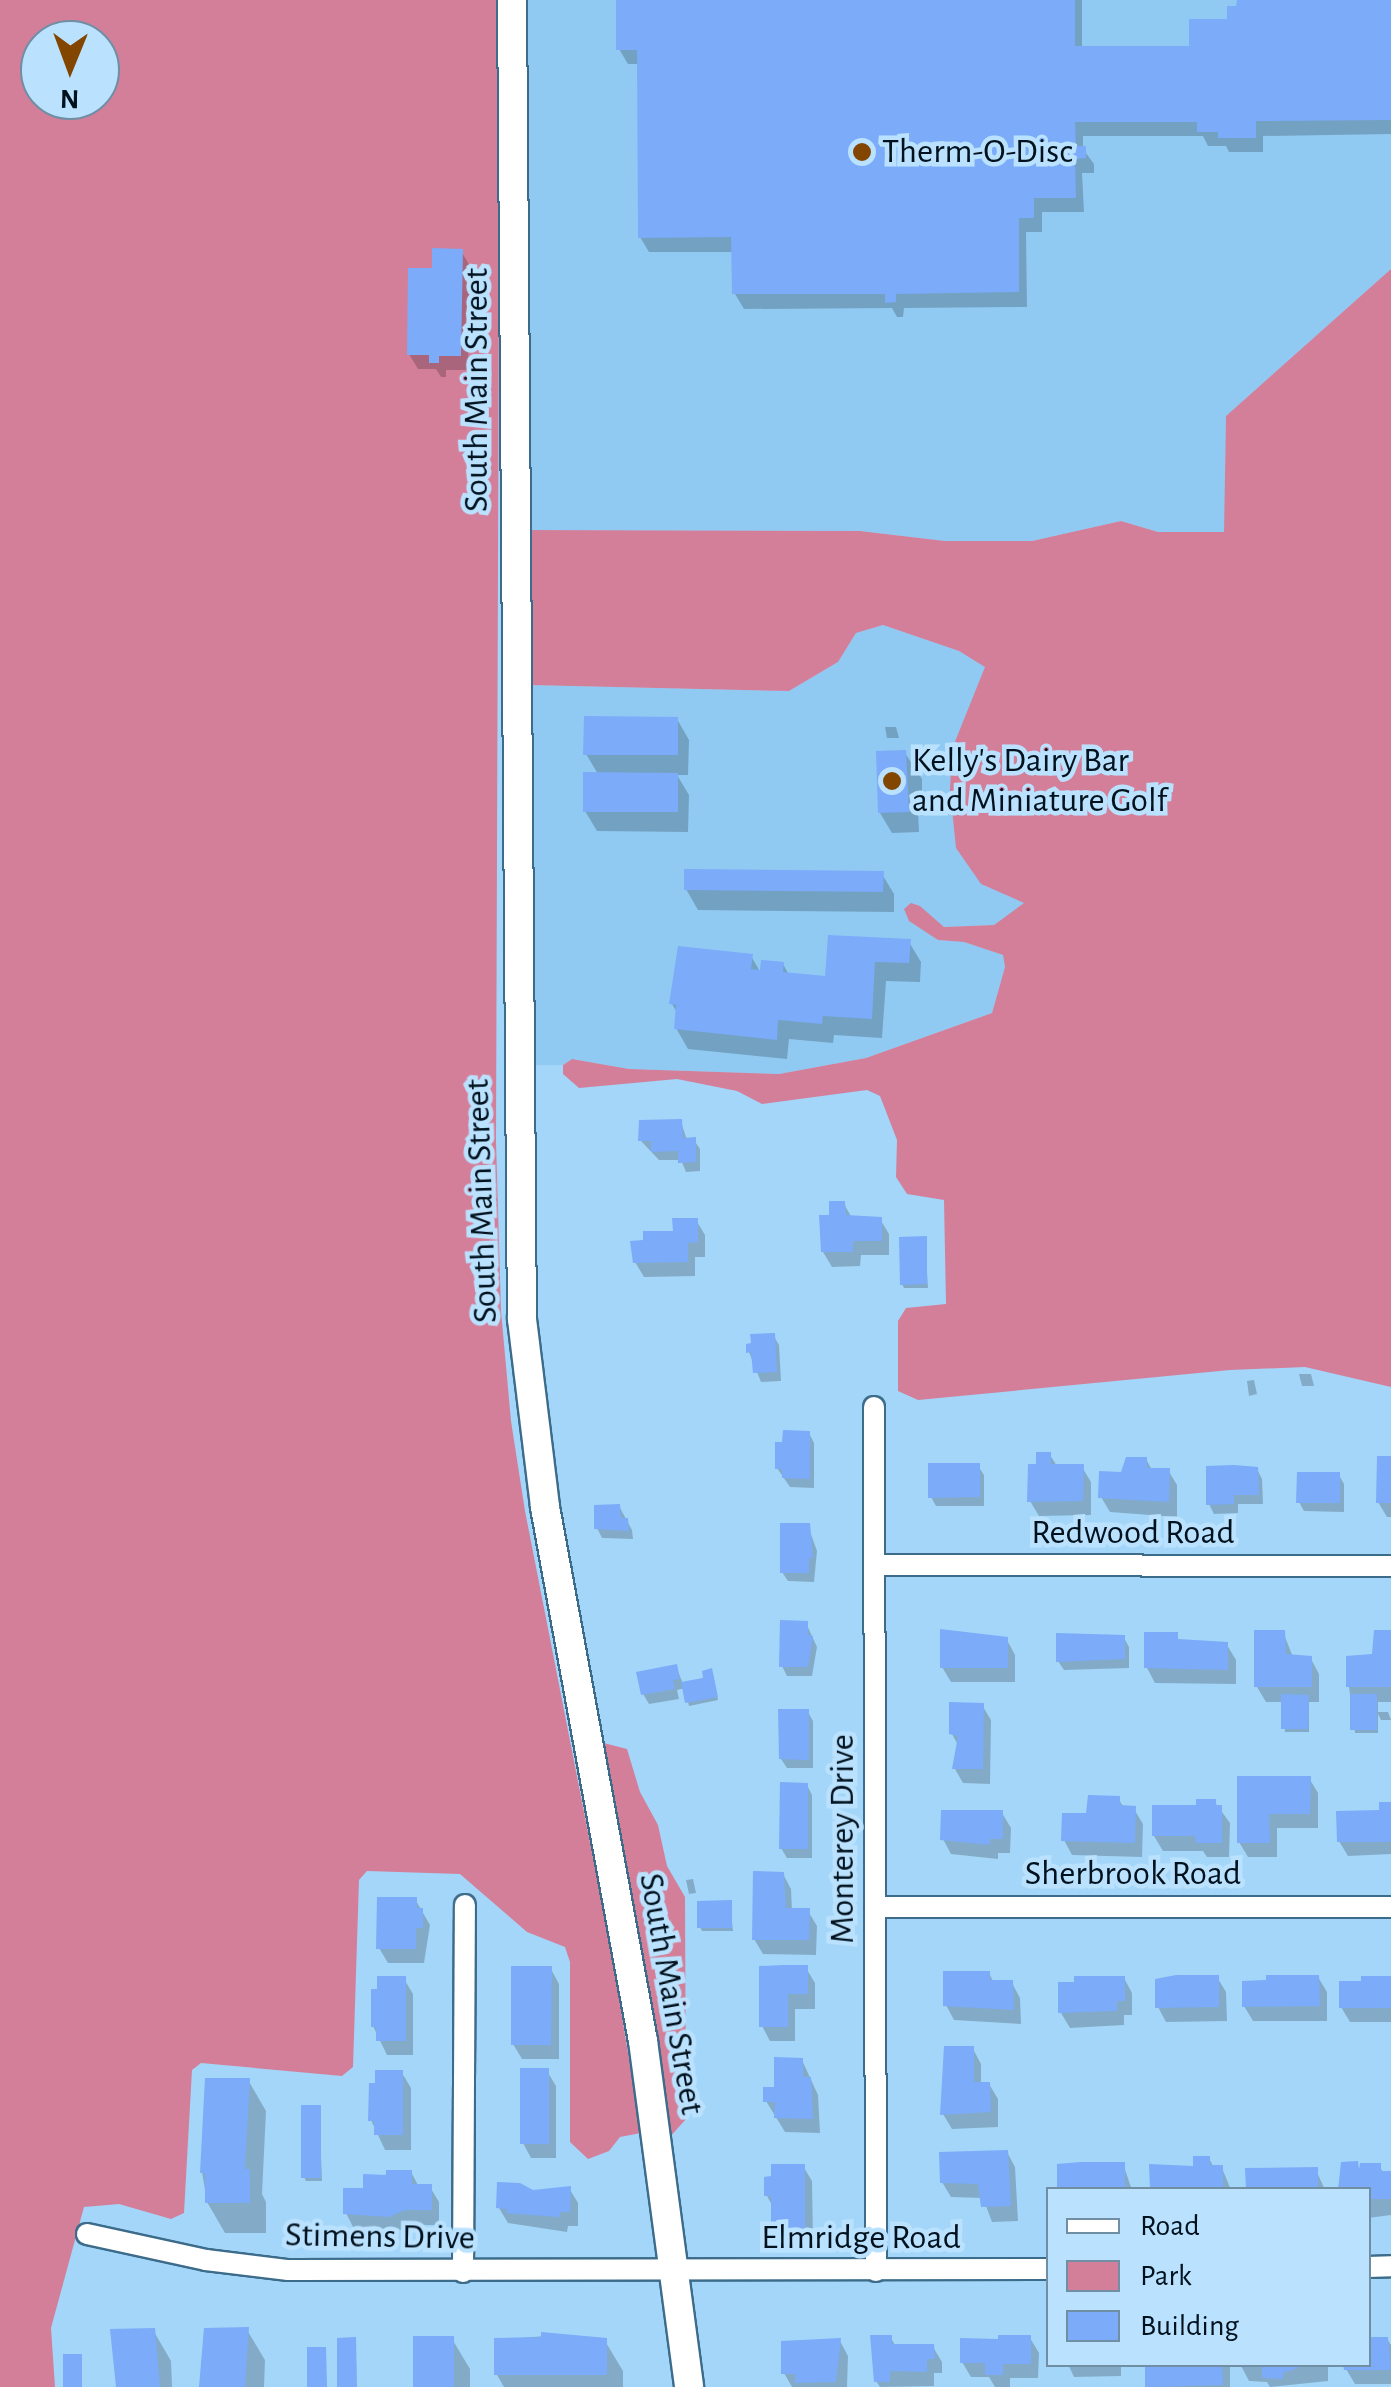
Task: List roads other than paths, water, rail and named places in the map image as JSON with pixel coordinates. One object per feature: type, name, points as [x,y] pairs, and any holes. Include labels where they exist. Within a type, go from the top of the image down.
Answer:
[{"type":"street","name":"South Main Street","points":[[512,0],[516,992],[522,1319],[545,1508],[635,1990],[689,2387]]},
{"type":"street","name":"Monterey Drive","points":[[874,1407],[876,2271]]},
{"type":"street","name":"Redwood Road","points":[[876,1564],[1391,1566]]},
{"type":"street","points":[[463,2272],[464,1905]]},
{"type":"street","name":"Sherbrook Road","points":[[876,1907],[1391,1907]]},
{"type":"street","name":"Stimens Drive","points":[[87,2234],[249,2266],[463,2272],[675,2271]]},
{"type":"street","name":"Elmridge Road","points":[[675,2271],[1046,2270]]},
{"type":"place","name":"Therm-O-Disc","points":[[862,152]]},
{"type":"place","name":"Kelly's Dairy Bar and Miniature Golf","points":[[892,781]]}]
